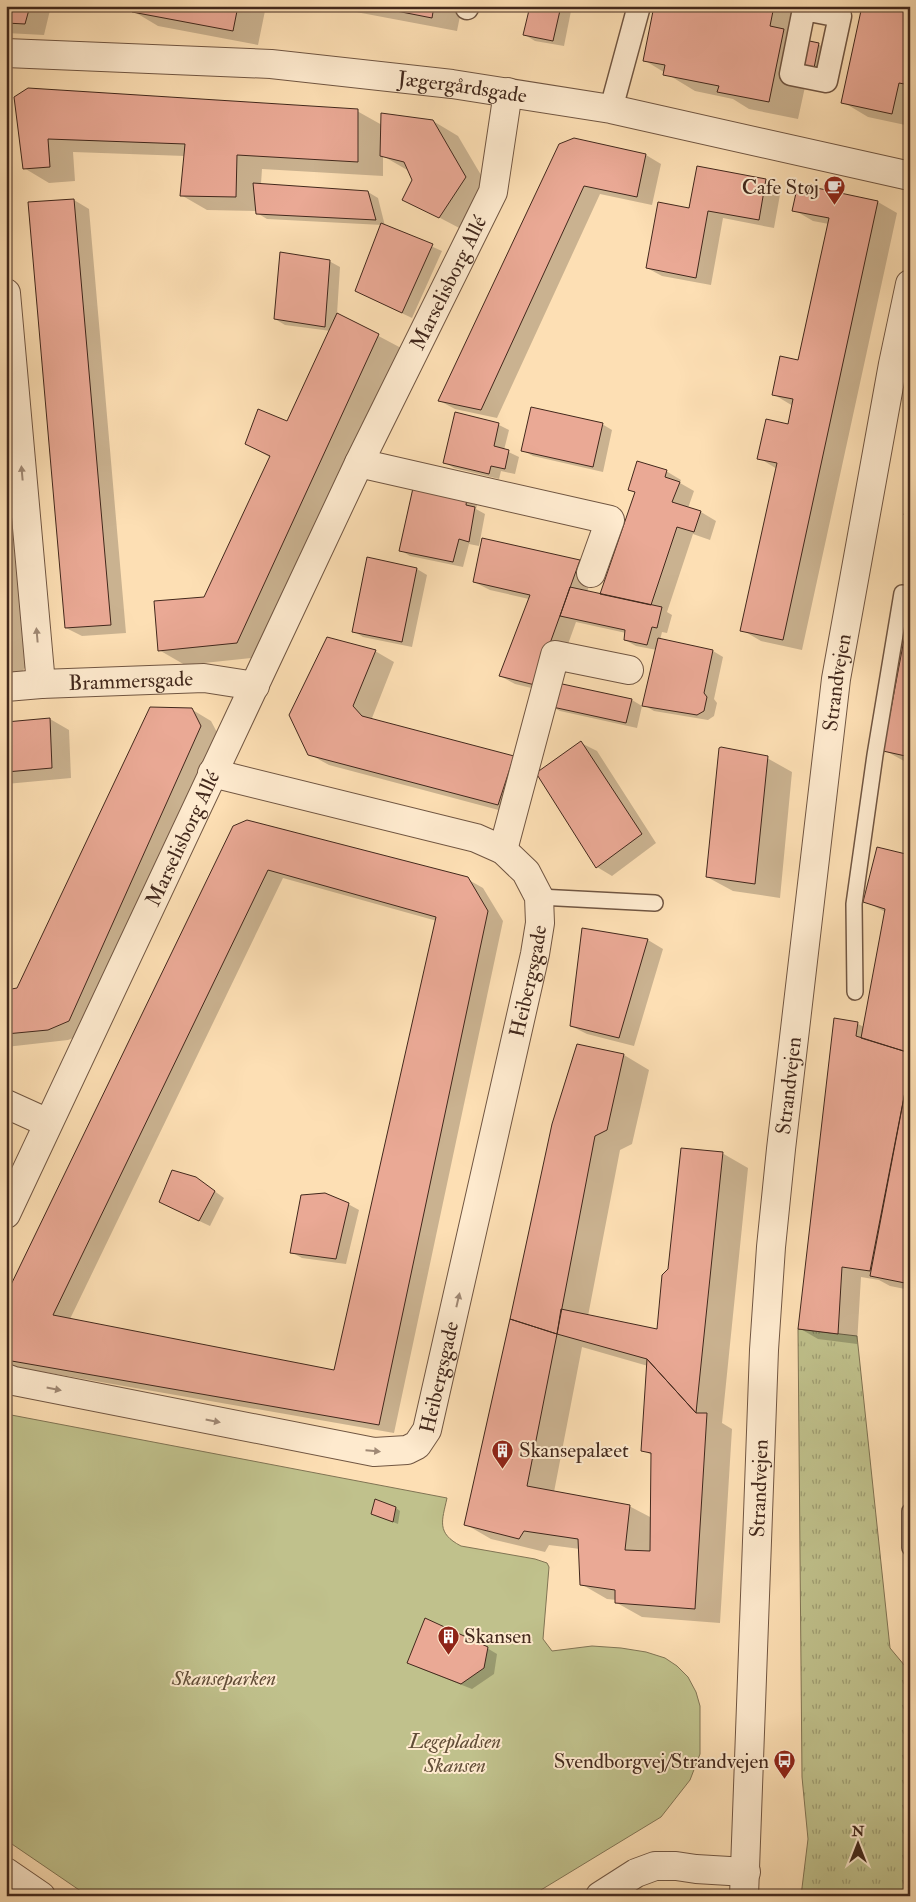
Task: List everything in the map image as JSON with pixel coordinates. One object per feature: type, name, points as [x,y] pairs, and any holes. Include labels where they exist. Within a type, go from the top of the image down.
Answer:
[{"type":"street","points":[[611,109],[639,6]]},
{"type":"street","points":[[805,8],[840,16],[826,81],[791,74],[805,8]]},
{"type":"street","name":"Jægergårdsgade","points":[[6,53],[271,64],[452,84],[611,109],[837,158],[910,176]]},
{"type":"street","name":"Marselisborg Allé","points":[[6,1214],[359,464],[493,192],[508,92]]},
{"type":"street","name":"Strandvejen","points":[[745,1884],[764,1350],[780,1149],[836,680],[892,364],[910,284]]},
{"type":"street","points":[[6,293],[41,684]]},
{"type":"street","points":[[359,464],[610,520],[591,573]]},
{"type":"street","points":[[503,850],[555,655],[629,670]]},
{"type":"street","name":"Brammersgade","points":[[6,687],[204,678],[255,686]]},
{"type":"street","name":"Heibergsgade","points":[[6,1378],[33,1385],[374,1452],[407,1450],[417,1445],[427,1430],[531,974],[540,923],[539,897],[526,872],[503,850],[476,838],[212,774]]},
{"type":"street","points":[[6,1104],[48,1122]]},
{"type":"street","points":[[600,1896],[636,1873],[655,1866],[676,1866],[696,1869],[745,1884]]},
{"type":"street","points":[[6,1872],[41,1896]]},
{"type":"lane","points":[[855,992],[854,904],[875,755],[902,593],[910,595]]},
{"type":"lane","name":"Heibergsgade","points":[[539,897],[655,903]]},
{"type":"lane","points":[[910,1511],[910,1548]]},
{"type":"green space","points":[[798,1329],[857,1336],[890,1648],[910,1672],[910,1896],[801,1896],[808,1839],[802,1777]]},
{"type":"green space","name":"Skanseparken","points":[[6,1414],[447,1498],[443,1526],[444,1531],[453,1541],[461,1546],[535,1559],[547,1563],[549,1567],[543,1639],[552,1651],[592,1646],[646,1652],[665,1658],[688,1677],[696,1692],[700,1706],[700,1754],[690,1780],[661,1817],[531,1896],[88,1896],[6,1840]]},
{"type":"building","points":[[6,6],[30,6],[25,24],[6,23]]},
{"type":"building","points":[[133,6],[238,6],[233,31],[132,12]]},
{"type":"building","points":[[371,6],[434,6],[432,18]]},
{"type":"building","points":[[530,6],[561,6],[553,41],[523,35]]},
{"type":"building","points":[[654,6],[774,6],[770,26],[784,29],[769,102],[717,92],[719,86],[663,75],[665,65],[643,61]]},
{"type":"building","points":[[862,6],[910,6],[910,85],[899,83],[892,114],[841,103]]},
{"type":"building","points":[[800,39],[819,43],[813,73],[794,69]]},
{"type":"building","points":[[28,88],[358,109],[358,162],[237,155],[236,197],[180,196],[185,144],[48,139],[50,167],[23,169],[14,97]]},
{"type":"building","points":[[381,113],[433,120],[466,177],[439,218],[402,200],[412,180],[404,162],[380,156]]},
{"type":"building","points":[[574,138],[646,154],[637,197],[584,186],[481,410],[438,401],[559,144]]},
{"type":"building","points":[[697,166],[766,179],[759,220],[708,211],[696,278],[646,268],[658,202],[689,208]]},
{"type":"building","points":[[253,183],[368,191],[376,220],[256,214]]},
{"type":"building","points":[[798,184],[878,201],[783,640],[740,631],[777,463],[757,459],[766,419],[788,424],[793,399],[772,395],[780,356],[798,360],[829,218],[792,211]]},
{"type":"building","points":[[74,199],[111,625],[65,628],[28,202]]},
{"type":"building","points":[[381,223],[433,244],[402,313],[355,291]]},
{"type":"building","points":[[280,252],[330,260],[325,327],[274,319]]},
{"type":"building","points":[[337,313],[379,334],[237,643],[158,651],[154,601],[204,597],[270,456],[245,444],[258,409],[287,421]]},
{"type":"building","points":[[531,407],[603,423],[593,467],[521,451]]},
{"type":"building","points":[[455,412],[499,423],[494,446],[509,450],[505,469],[491,466],[489,474],[443,463]]},
{"type":"building","points":[[637,461],[667,470],[665,477],[680,482],[672,502],[701,511],[694,532],[677,527],[651,605],[600,594],[635,492],[628,490]]},
{"type":"building","points":[[413,488],[467,498],[466,505],[475,507],[469,542],[459,539],[453,562],[399,551]]},
{"type":"building","points":[[910,490],[910,516],[904,515]]},
{"type":"building","points":[[482,538],[580,560],[535,685],[499,676],[530,595],[473,582]]},
{"type":"building","points":[[367,557],[417,568],[402,642],[352,632]]},
{"type":"building","points":[[570,587],[662,607],[657,628],[652,627],[647,645],[624,640],[625,630],[560,616]]},
{"type":"building","points":[[906,629],[910,630],[910,757],[883,751]]},
{"type":"building","points":[[327,637],[376,650],[353,706],[362,716],[514,756],[498,805],[308,755],[289,715]]},
{"type":"building","points":[[658,638],[713,650],[704,693],[707,697],[704,711],[697,715],[642,706]]},
{"type":"building","points":[[553,682],[632,699],[626,723],[548,706]]},
{"type":"building","points":[[150,707],[192,708],[201,726],[69,1021],[48,1030],[6,1034],[6,990],[17,988]]},
{"type":"building","points":[[50,718],[52,768],[6,772],[6,722]]},
{"type":"building","points":[[581,741],[642,834],[596,868],[536,773]]},
{"type":"building","points":[[719,748],[768,756],[755,884],[706,877]]},
{"type":"building","points":[[247,820],[468,877],[488,911],[379,1425],[6,1360],[6,1295],[233,826]],"holes":[[[268,870],[436,917],[334,1370],[53,1315]]]},
{"type":"building","points":[[877,847],[910,855],[910,1053],[861,1038],[885,909],[863,902]]},
{"type":"building","points":[[582,928],[648,939],[619,1038],[570,1026]]},
{"type":"building","points":[[834,1018],[858,1022],[856,1036],[910,1053],[910,1066],[870,1271],[842,1267],[838,1334],[798,1329]]},
{"type":"building","points":[[577,1044],[624,1054],[607,1130],[595,1136],[557,1334],[510,1319],[552,1124]]},
{"type":"building","points":[[910,1066],[910,1284],[870,1276]]},
{"type":"building","points":[[681,1148],[723,1152],[696,1413],[647,1359],[557,1334],[561,1309],[657,1329],[662,1275],[668,1269]]},
{"type":"building","points":[[172,1170],[196,1177],[215,1191],[199,1221],[159,1202]]},
{"type":"building","points":[[325,1193],[349,1203],[336,1259],[290,1253],[301,1195]]},
{"type":"building","name":"Skansepalæet","points":[[510,1319],[557,1334],[527,1486],[630,1505],[625,1550],[650,1551],[651,1453],[641,1451],[647,1359],[696,1413],[707,1413],[695,1609],[615,1603],[615,1590],[580,1585],[578,1539],[524,1531],[519,1539],[464,1525]]},
{"type":"building","points":[[375,1499],[396,1507],[393,1522],[371,1514]]},
{"type":"building","name":"Skansen","points":[[425,1618],[488,1647],[484,1668],[461,1684],[407,1663]]},
{"type":"place","name":"Cafe Støj","points":[[835,206]]},
{"type":"place","name":"Skansepalæet","points":[[503,1469]]},
{"type":"place","name":"Skansen","points":[[448,1655]]},
{"type":"place","name":"Svendborgvej/Strandvejen","points":[[785,1780]]},
{"type":"park label","name":"Legepladsen Skansen","points":[[455,1753]]}]
